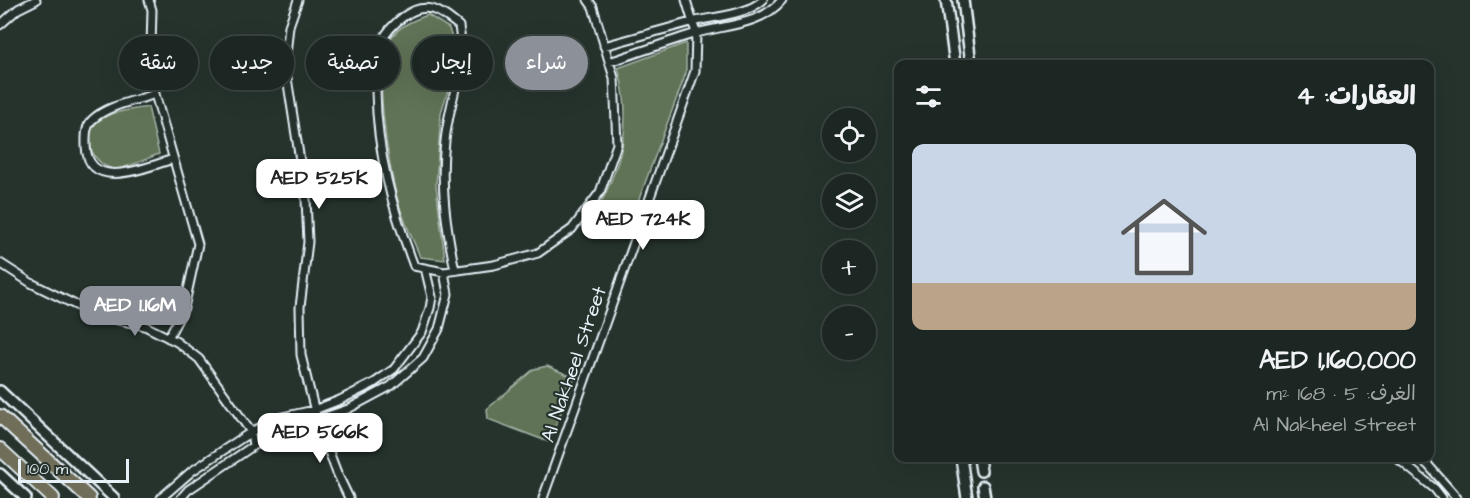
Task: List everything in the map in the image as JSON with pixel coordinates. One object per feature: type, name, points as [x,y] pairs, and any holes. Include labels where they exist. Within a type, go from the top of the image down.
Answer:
[{"type":"highway","points":[[0,409],[58,469]]},
{"type":"highway","points":[[0,416],[89,498]]},
{"type":"highway","points":[[0,449],[53,498]]},
{"type":"main road","points":[[946,0],[954,60]]},
{"type":"main road","points":[[963,0],[970,60]]},
{"type":"main road","points":[[0,391],[114,498]]},
{"type":"main road","points":[[962,462],[967,498]]},
{"type":"main road","points":[[980,462],[981,471]]},
{"type":"main road","points":[[0,474],[26,498]]},
{"type":"main road","points":[[983,486],[985,498]]},
{"type":"street","points":[[0,25],[18,9],[36,0]]},
{"type":"street","points":[[149,0],[152,10],[151,47],[155,94],[198,244],[184,308],[168,338]]},
{"type":"street","points":[[298,0],[289,26],[285,65],[306,199],[308,242],[300,308],[301,355],[317,420],[349,498]]},
{"type":"street","points":[[455,270],[447,231],[442,184],[445,139],[458,80],[462,40],[459,26],[429,7],[414,8],[394,23],[381,41],[375,65],[381,153],[390,198],[414,266],[444,272],[494,265],[538,253],[572,229],[600,192],[617,144],[614,78],[593,7],[588,0]]},
{"type":"street","name":"Al Nakheel Street","points":[[543,498],[695,71],[696,33],[686,0]]},
{"type":"street","points":[[604,46],[735,13],[759,4],[763,0]]},
{"type":"street","points":[[609,62],[696,33],[743,23],[762,16],[782,0]]},
{"type":"street","points":[[155,94],[104,111],[90,121],[86,129],[88,159],[100,172],[119,175],[173,159]]},
{"type":"street","points":[[0,263],[31,283],[96,315],[145,326],[177,342],[199,359],[251,432],[253,446]]},
{"type":"street","points":[[161,498],[192,471],[251,432],[282,417],[314,410],[340,400],[374,383],[394,369],[422,333],[430,308],[432,297],[425,268]]},
{"type":"street","points":[[181,498],[188,490],[253,446],[288,430],[348,409],[391,386],[423,358],[439,329],[448,294],[444,272]]},
{"type":"street","points":[[1402,462],[1436,489],[1442,498]]},
{"type":"street","points":[[1423,462],[1434,471],[1457,498]]},
{"type":"green space","points":[[428,15],[449,28],[451,36],[412,36],[412,90],[448,90],[441,113],[436,185],[445,260],[420,257],[398,201],[390,166],[384,118],[382,90],[400,90],[400,36],[393,36],[398,30]]},
{"type":"green space","points":[[686,43],[686,73],[626,234],[592,220],[610,183],[622,147],[625,109],[618,68]]},
{"type":"green space","points":[[148,107],[159,154],[119,169],[101,163],[89,144],[91,130],[95,124],[106,116]]},
{"type":"green space","points":[[547,366],[575,378],[549,442],[488,419],[487,409],[534,369]]}]
